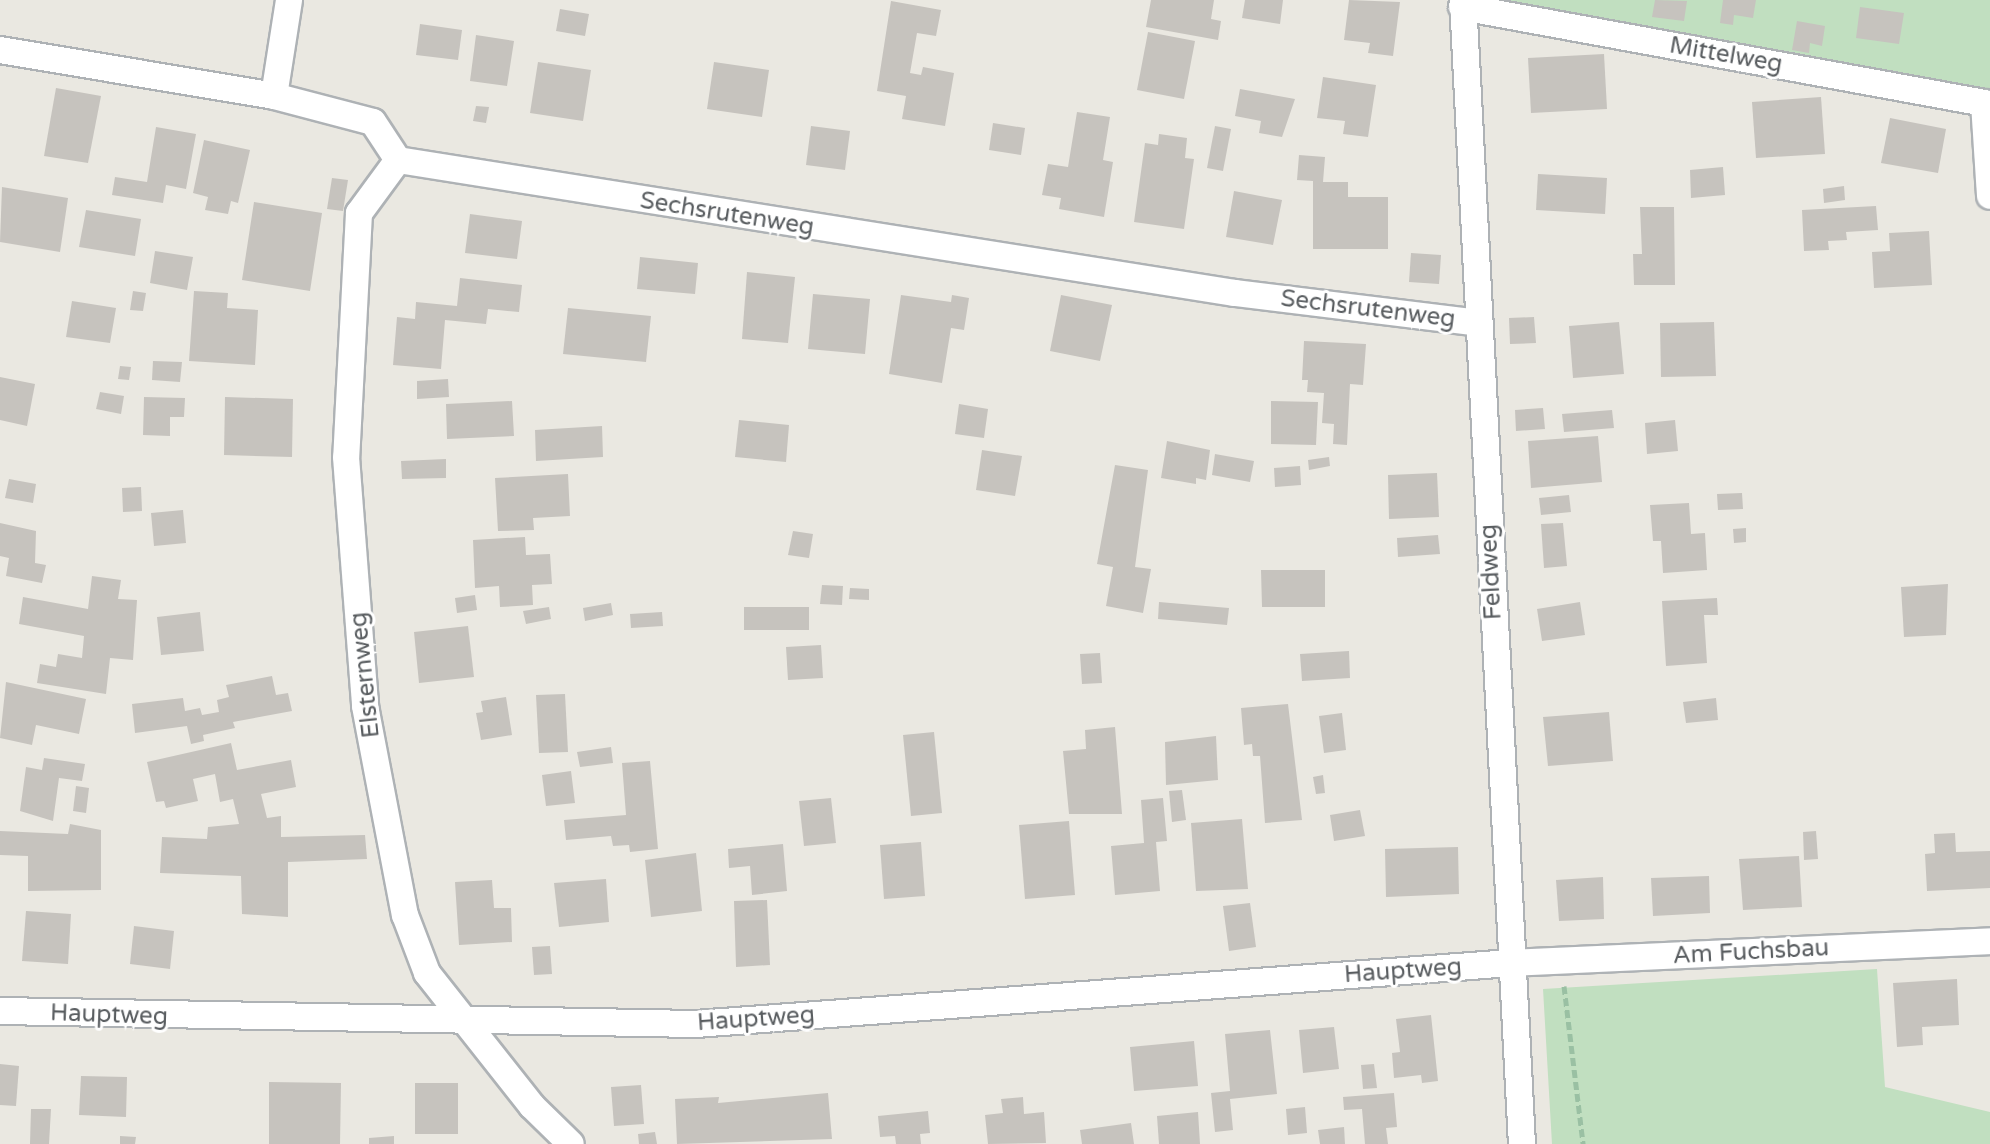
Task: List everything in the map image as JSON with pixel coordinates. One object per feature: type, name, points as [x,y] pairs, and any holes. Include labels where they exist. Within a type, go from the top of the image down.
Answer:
[{"type":"street","points":[[274,96],[289,0]]},
{"type":"street","name":"Mittelweg","points":[[1463,4],[1987,103]]},
{"type":"street","name":"Feldweg","points":[[1463,4],[1522,1144]]},
{"type":"street","points":[[0,51],[274,96],[373,122],[398,160]]},
{"type":"street","points":[[1987,103],[1990,196]]},
{"type":"street","name":"Sechsrutenweg","points":[[398,160],[1235,293],[1478,323]]},
{"type":"street","name":"Elsternweg","points":[[398,160],[359,213],[346,457],[365,706],[405,915],[427,973],[532,1106],[571,1144]]},
{"type":"street","name":"Am Fuchsbau","points":[[1511,963],[1990,941]]},
{"type":"street","name":"Hauptweg","points":[[0,1011],[464,1023],[696,1024],[1511,963]]},
{"type":"path","points":[[1561,961],[1583,1144]]},
{"type":"green space","points":[[1485,0],[1990,0],[1990,98]]},
{"type":"green space","points":[[1877,969],[1885,1087],[1990,1112],[1990,1144],[1552,1144],[1543,989]]},
{"type":"building","points":[[1151,0],[1214,0],[1211,19],[1221,21],[1218,40],[1146,27]]},
{"type":"building","points":[[1245,0],[1283,0],[1280,24],[1242,18]]},
{"type":"building","points":[[1349,0],[1400,2],[1393,56],[1368,53],[1370,43],[1344,40]]},
{"type":"building","points":[[1655,0],[1687,1],[1684,21],[1652,17]]},
{"type":"building","points":[[1723,0],[1756,0],[1753,18],[1734,15],[1733,25],[1720,23]]},
{"type":"building","points":[[891,1],[941,10],[936,36],[917,33],[910,73],[921,75],[923,67],[954,73],[945,126],[902,119],[906,96],[877,91]]},
{"type":"building","points":[[1860,7],[1904,13],[1899,44],[1856,38]]},
{"type":"building","points":[[560,9],[589,14],[585,36],[556,31]]},
{"type":"building","points":[[1797,21],[1825,26],[1822,46],[1810,43],[1809,53],[1792,50]]},
{"type":"building","points":[[420,24],[462,30],[458,60],[416,55]]},
{"type":"building","points":[[1148,32],[1195,41],[1184,99],[1137,90]]},
{"type":"building","points":[[476,35],[514,41],[507,86],[470,81]]},
{"type":"building","points":[[1604,54],[1607,109],[1531,113],[1528,58]]},
{"type":"building","points":[[538,62],[591,70],[583,121],[530,113]]},
{"type":"building","points":[[714,62],[769,70],[762,117],[707,109]]},
{"type":"building","points":[[1323,77],[1376,85],[1368,137],[1343,134],[1345,121],[1317,118]]},
{"type":"building","points":[[56,88],[101,96],[88,163],[44,156]]},
{"type":"building","points":[[1240,89],[1295,99],[1282,137],[1259,133],[1261,121],[1235,116]]},
{"type":"building","points":[[1821,97],[1825,154],[1756,158],[1752,102]]},
{"type":"building","points":[[476,106],[489,107],[486,123],[473,121]]},
{"type":"building","points":[[1077,112],[1110,117],[1103,160],[1113,162],[1104,217],[1059,209],[1061,198],[1042,195],[1048,164],[1068,167]]},
{"type":"building","points":[[1890,118],[1946,129],[1938,173],[1881,163]]},
{"type":"building","points":[[993,123],[1025,128],[1021,155],[989,150]]},
{"type":"building","points":[[811,126],[850,131],[845,170],[806,165]]},
{"type":"building","points":[[1215,126],[1231,129],[1223,171],[1207,168]]},
{"type":"building","points":[[156,127],[196,134],[186,189],[166,185],[163,203],[112,195],[115,177],[147,182]]},
{"type":"building","points":[[1159,134],[1187,138],[1185,158],[1194,159],[1184,229],[1134,222],[1145,143],[1158,145]]},
{"type":"building","points":[[204,140],[250,150],[238,203],[231,201],[228,214],[205,210],[208,197],[193,193]]},
{"type":"building","points":[[1299,155],[1325,157],[1323,182],[1348,182],[1348,197],[1388,197],[1388,249],[1313,249],[1313,181],[1297,180]]},
{"type":"building","points":[[1723,167],[1725,195],[1691,198],[1690,170]]},
{"type":"building","points":[[1538,174],[1607,178],[1605,214],[1536,210]]},
{"type":"building","points":[[332,178],[348,180],[343,211],[327,209]]},
{"type":"building","points":[[1844,186],[1845,200],[1824,203],[1823,189]]},
{"type":"building","points":[[2,187],[68,198],[60,252],[0,242]]},
{"type":"building","points":[[1234,191],[1282,200],[1273,245],[1226,237]]},
{"type":"building","points":[[254,202],[322,213],[310,291],[242,280]]},
{"type":"building","points":[[1876,206],[1878,230],[1846,232],[1847,240],[1828,241],[1829,250],[1804,251],[1802,210]]},
{"type":"building","points":[[1640,207],[1674,207],[1675,285],[1634,285],[1633,254],[1642,254]]},
{"type":"building","points":[[86,210],[141,219],[135,256],[79,247]]},
{"type":"building","points":[[470,214],[522,221],[517,259],[465,253]]},
{"type":"building","points":[[1929,231],[1932,285],[1874,288],[1872,252],[1890,251],[1889,233]]},
{"type":"building","points":[[155,251],[193,257],[187,290],[150,283]]},
{"type":"building","points":[[1411,253],[1441,255],[1439,284],[1409,282]]},
{"type":"building","points":[[640,257],[698,263],[695,294],[637,289]]},
{"type":"building","points":[[747,272],[795,277],[788,343],[742,339]]},
{"type":"building","points":[[460,278],[522,285],[519,312],[488,309],[486,324],[445,320],[441,369],[393,365],[397,317],[415,319],[416,302],[457,306]]},
{"type":"building","points":[[133,291],[146,293],[143,311],[130,310]]},
{"type":"building","points":[[194,291],[228,293],[227,308],[258,310],[255,365],[189,361]]},
{"type":"building","points":[[813,294],[870,299],[865,354],[808,349]]},
{"type":"building","points":[[901,295],[951,302],[952,295],[969,298],[964,330],[951,328],[942,383],[889,374]]},
{"type":"building","points":[[1061,295],[1112,305],[1100,361],[1050,351]]},
{"type":"building","points":[[72,301],[116,308],[110,343],[66,337]]},
{"type":"building","points":[[568,308],[651,316],[646,362],[563,354]]},
{"type":"building","points":[[1534,317],[1536,343],[1510,344],[1509,318]]},
{"type":"building","points":[[1619,322],[1624,374],[1573,378],[1569,326]]},
{"type":"building","points":[[1714,322],[1716,376],[1661,377],[1660,323]]},
{"type":"building","points":[[1304,341],[1366,344],[1363,385],[1350,384],[1347,445],[1333,444],[1334,424],[1322,423],[1324,393],[1307,392],[1308,380],[1302,380]]},
{"type":"building","points":[[153,361],[182,362],[180,382],[152,380]]},
{"type":"building","points":[[120,366],[131,367],[129,380],[118,379]]},
{"type":"building","points":[[0,377],[35,384],[27,426],[0,420]]},
{"type":"building","points":[[448,379],[449,397],[417,399],[417,381]]},
{"type":"building","points":[[100,392],[124,396],[121,414],[96,409]]},
{"type":"building","points":[[144,397],[185,398],[184,417],[170,417],[170,436],[143,435]]},
{"type":"building","points":[[225,397],[293,399],[292,457],[224,455]]},
{"type":"building","points":[[512,401],[514,436],[447,439],[446,404]]},
{"type":"building","points":[[1271,401],[1318,402],[1316,445],[1271,444]]},
{"type":"building","points":[[959,404],[988,409],[984,438],[955,434]]},
{"type":"building","points":[[1543,408],[1545,429],[1516,431],[1515,410]]},
{"type":"building","points":[[1612,410],[1614,428],[1564,432],[1562,414]]},
{"type":"building","points":[[739,420],[789,425],[786,462],[735,457]]},
{"type":"building","points":[[1675,420],[1678,451],[1647,454],[1645,423]]},
{"type":"building","points":[[602,426],[603,457],[536,461],[535,430]]},
{"type":"building","points":[[1598,436],[1602,482],[1531,488],[1528,441]]},
{"type":"building","points":[[1167,441],[1210,450],[1206,480],[1196,478],[1196,484],[1161,478]]},
{"type":"building","points":[[982,450],[1022,456],[1015,496],[976,490]]},
{"type":"building","points":[[1215,454],[1254,461],[1250,482],[1212,475]]},
{"type":"building","points":[[1329,457],[1330,466],[1309,470],[1308,460]]},
{"type":"building","points":[[446,459],[446,478],[402,479],[401,461]]},
{"type":"building","points":[[1115,465],[1148,470],[1135,567],[1151,569],[1143,613],[1106,606],[1113,567],[1097,564]]},
{"type":"building","points":[[1300,466],[1301,485],[1275,487],[1274,468]]},
{"type":"building","points":[[1437,473],[1439,517],[1389,519],[1388,475]]},
{"type":"building","points":[[568,474],[570,516],[533,518],[534,530],[498,531],[495,478]]},
{"type":"building","points":[[9,479],[36,484],[33,503],[5,498]]},
{"type":"building","points":[[141,487],[142,511],[123,512],[122,488]]},
{"type":"building","points":[[1742,493],[1743,509],[1718,510],[1717,494]]},
{"type":"building","points":[[1569,495],[1571,512],[1541,515],[1539,498]]},
{"type":"building","points":[[1689,503],[1691,534],[1705,533],[1707,570],[1663,573],[1661,541],[1653,541],[1650,505]]},
{"type":"building","points":[[183,510],[186,543],[154,546],[151,513]]},
{"type":"building","points":[[0,523],[36,531],[35,563],[46,565],[42,583],[6,576],[9,558],[0,556]]},
{"type":"building","points":[[1563,523],[1567,566],[1544,568],[1541,524]]},
{"type":"building","points":[[1746,528],[1746,542],[1734,543],[1733,529]]},
{"type":"building","points":[[793,531],[813,534],[809,558],[788,555]]},
{"type":"building","points":[[1438,535],[1440,554],[1398,557],[1397,538]]},
{"type":"building","points":[[525,537],[526,555],[550,554],[552,584],[532,585],[533,605],[500,607],[499,586],[475,588],[473,540]]},
{"type":"building","points":[[1261,570],[1325,570],[1325,607],[1262,607]]},
{"type":"building","points":[[92,576],[121,580],[118,599],[137,600],[133,660],[110,658],[106,694],[37,683],[40,664],[56,667],[58,654],[82,658],[84,636],[19,624],[23,597],[88,609]]},
{"type":"building","points":[[1948,584],[1946,635],[1904,637],[1901,587]]},
{"type":"building","points":[[822,585],[843,586],[842,605],[820,604]]},
{"type":"building","points":[[850,588],[869,589],[869,600],[849,599]]},
{"type":"building","points":[[475,595],[477,610],[457,613],[455,598]]},
{"type":"building","points":[[1717,598],[1718,615],[1704,615],[1707,663],[1666,666],[1662,601]]},
{"type":"building","points":[[1159,602],[1229,608],[1227,625],[1158,619]]},
{"type":"building","points":[[1580,602],[1585,635],[1542,641],[1537,609]]},
{"type":"building","points":[[611,603],[613,615],[585,621],[583,608]]},
{"type":"building","points":[[549,607],[551,619],[526,624],[523,611]]},
{"type":"building","points":[[744,607],[809,607],[809,630],[744,630]]},
{"type":"building","points":[[200,612],[204,651],[161,655],[157,617]]},
{"type":"building","points":[[662,612],[663,626],[631,628],[630,614]]},
{"type":"building","points":[[468,626],[474,677],[419,683],[414,632]]},
{"type":"building","points":[[821,645],[823,678],[788,680],[786,647]]},
{"type":"building","points":[[1349,651],[1350,678],[1302,681],[1300,654]]},
{"type":"building","points":[[1100,653],[1102,683],[1082,684],[1080,654]]},
{"type":"building","points":[[272,676],[276,695],[288,693],[292,711],[233,722],[235,728],[203,735],[204,741],[191,744],[187,726],[135,733],[132,704],[183,698],[185,711],[200,708],[202,715],[219,712],[217,700],[229,697],[226,685]]},
{"type":"building","points":[[6,682],[86,699],[79,734],[36,725],[32,745],[0,738]]},
{"type":"building","points":[[565,694],[568,752],[539,753],[536,695]]},
{"type":"building","points":[[506,697],[512,735],[481,740],[476,713],[483,712],[481,701]]},
{"type":"building","points":[[1716,698],[1718,720],[1686,723],[1683,702]]},
{"type":"building","points":[[1288,704],[1302,820],[1265,823],[1260,756],[1253,756],[1252,744],[1244,745],[1241,708]]},
{"type":"building","points":[[1609,712],[1613,761],[1548,766],[1543,717]]},
{"type":"building","points":[[1342,713],[1346,750],[1324,753],[1319,716]]},
{"type":"building","points":[[1115,727],[1122,814],[1069,814],[1063,751],[1086,749],[1085,730]]},
{"type":"building","points":[[934,732],[942,813],[911,816],[903,735]]},
{"type":"building","points":[[1216,736],[1218,780],[1166,785],[1165,742]]},
{"type":"building","points":[[231,743],[237,770],[291,760],[296,787],[261,794],[267,818],[281,816],[281,837],[365,835],[367,859],[288,862],[288,917],[242,914],[241,876],[160,873],[162,837],[207,839],[208,827],[239,824],[233,799],[220,802],[215,774],[193,779],[198,801],[166,808],[164,801],[156,802],[147,762]]},
{"type":"building","points":[[611,747],[613,763],[580,767],[577,752]]},
{"type":"building","points":[[44,758],[85,764],[82,781],[59,778],[53,821],[20,811],[26,767],[42,770]]},
{"type":"building","points":[[650,761],[658,849],[630,852],[629,845],[613,846],[611,836],[566,840],[564,820],[626,815],[622,763]]},
{"type":"building","points":[[571,771],[575,803],[546,806],[542,775]]},
{"type":"building","points":[[1323,775],[1325,793],[1316,794],[1313,777]]},
{"type":"building","points":[[76,786],[89,788],[86,813],[73,811]]},
{"type":"building","points":[[1182,790],[1186,820],[1172,822],[1169,791]]},
{"type":"building","points":[[831,798],[836,843],[804,846],[799,801]]},
{"type":"building","points":[[1163,798],[1167,841],[1156,842],[1160,891],[1115,895],[1111,846],[1144,843],[1141,800]]},
{"type":"building","points":[[1360,810],[1365,836],[1334,841],[1330,815]]},
{"type":"building","points":[[1242,819],[1248,889],[1196,891],[1191,823]]},
{"type":"building","points":[[1069,821],[1075,895],[1025,899],[1019,825]]},
{"type":"building","points":[[70,824],[101,830],[101,890],[28,891],[28,856],[0,855],[0,831],[68,834]]},
{"type":"building","points":[[1816,831],[1818,859],[1804,860],[1803,832]]},
{"type":"building","points":[[1955,833],[1956,852],[1990,851],[1990,888],[1927,891],[1925,854],[1935,853],[1934,834]]},
{"type":"building","points":[[921,842],[925,896],[884,899],[880,845]]},
{"type":"building","points":[[783,844],[787,891],[752,895],[750,866],[729,868],[728,849]]},
{"type":"building","points":[[1458,847],[1459,894],[1386,897],[1385,849]]},
{"type":"building","points":[[696,853],[702,911],[651,917],[645,860]]},
{"type":"building","points":[[1799,856],[1802,907],[1743,910],[1739,859]]},
{"type":"building","points":[[1709,876],[1710,913],[1653,916],[1651,878]]},
{"type":"building","points":[[1603,877],[1604,919],[1559,921],[1556,880]]},
{"type":"building","points":[[606,879],[609,922],[559,927],[554,883]]},
{"type":"building","points":[[492,880],[494,908],[511,908],[512,942],[459,945],[455,882]]},
{"type":"building","points":[[767,900],[770,965],[736,967],[734,901]]},
{"type":"building","points":[[1250,903],[1256,947],[1229,951],[1223,906]]},
{"type":"building","points":[[26,911],[71,914],[68,964],[22,961]]},
{"type":"building","points":[[134,926],[174,931],[170,969],[130,964]]},
{"type":"building","points":[[550,946],[552,974],[534,975],[532,947]]},
{"type":"building","points":[[1957,979],[1959,1025],[1922,1027],[1923,1045],[1897,1047],[1893,983]]},
{"type":"building","points":[[1431,1015],[1438,1081],[1422,1083],[1421,1075],[1394,1078],[1392,1053],[1400,1052],[1396,1019]]},
{"type":"building","points":[[1334,1027],[1339,1069],[1303,1073],[1299,1030]]},
{"type":"building","points":[[1270,1030],[1277,1094],[1230,1099],[1233,1130],[1215,1132],[1211,1093],[1230,1091],[1225,1034]]},
{"type":"building","points":[[1194,1041],[1198,1086],[1134,1091],[1130,1047]]},
{"type":"building","points":[[0,1064],[19,1066],[16,1106],[0,1105]]},
{"type":"building","points":[[1374,1064],[1377,1088],[1363,1089],[1361,1065]]},
{"type":"building","points":[[81,1076],[127,1077],[126,1117],[79,1115]]},
{"type":"building","points":[[269,1082],[341,1083],[340,1144],[269,1144]]},
{"type":"building","points":[[415,1083],[458,1083],[458,1134],[415,1134]]},
{"type":"building","points":[[641,1085],[644,1124],[614,1126],[611,1087]]},
{"type":"building","points":[[828,1093],[832,1139],[677,1144],[675,1099],[719,1097],[718,1103]]},
{"type":"building","points":[[1394,1093],[1397,1127],[1386,1128],[1388,1144],[1365,1144],[1362,1109],[1344,1110],[1343,1097]]},
{"type":"building","points":[[1023,1097],[1024,1114],[1044,1112],[1046,1143],[988,1144],[985,1115],[1003,1113],[1001,1099]]},
{"type":"building","points":[[1305,1107],[1307,1133],[1288,1135],[1286,1109]]},
{"type":"building","points":[[31,1109],[51,1109],[49,1144],[30,1144]]},
{"type":"building","points":[[928,1111],[930,1133],[920,1134],[921,1144],[896,1144],[895,1136],[880,1137],[878,1116]]},
{"type":"building","points":[[1198,1112],[1200,1144],[1159,1144],[1157,1116]]},
{"type":"building","points":[[1131,1123],[1134,1144],[1082,1144],[1080,1130]]},
{"type":"building","points":[[1344,1127],[1345,1144],[1320,1144],[1318,1130]]},
{"type":"building","points":[[655,1132],[657,1144],[639,1144],[638,1134]]},
{"type":"building","points":[[120,1136],[136,1137],[135,1144],[120,1144]]},
{"type":"building","points":[[394,1136],[394,1144],[369,1144],[369,1138]]}]
